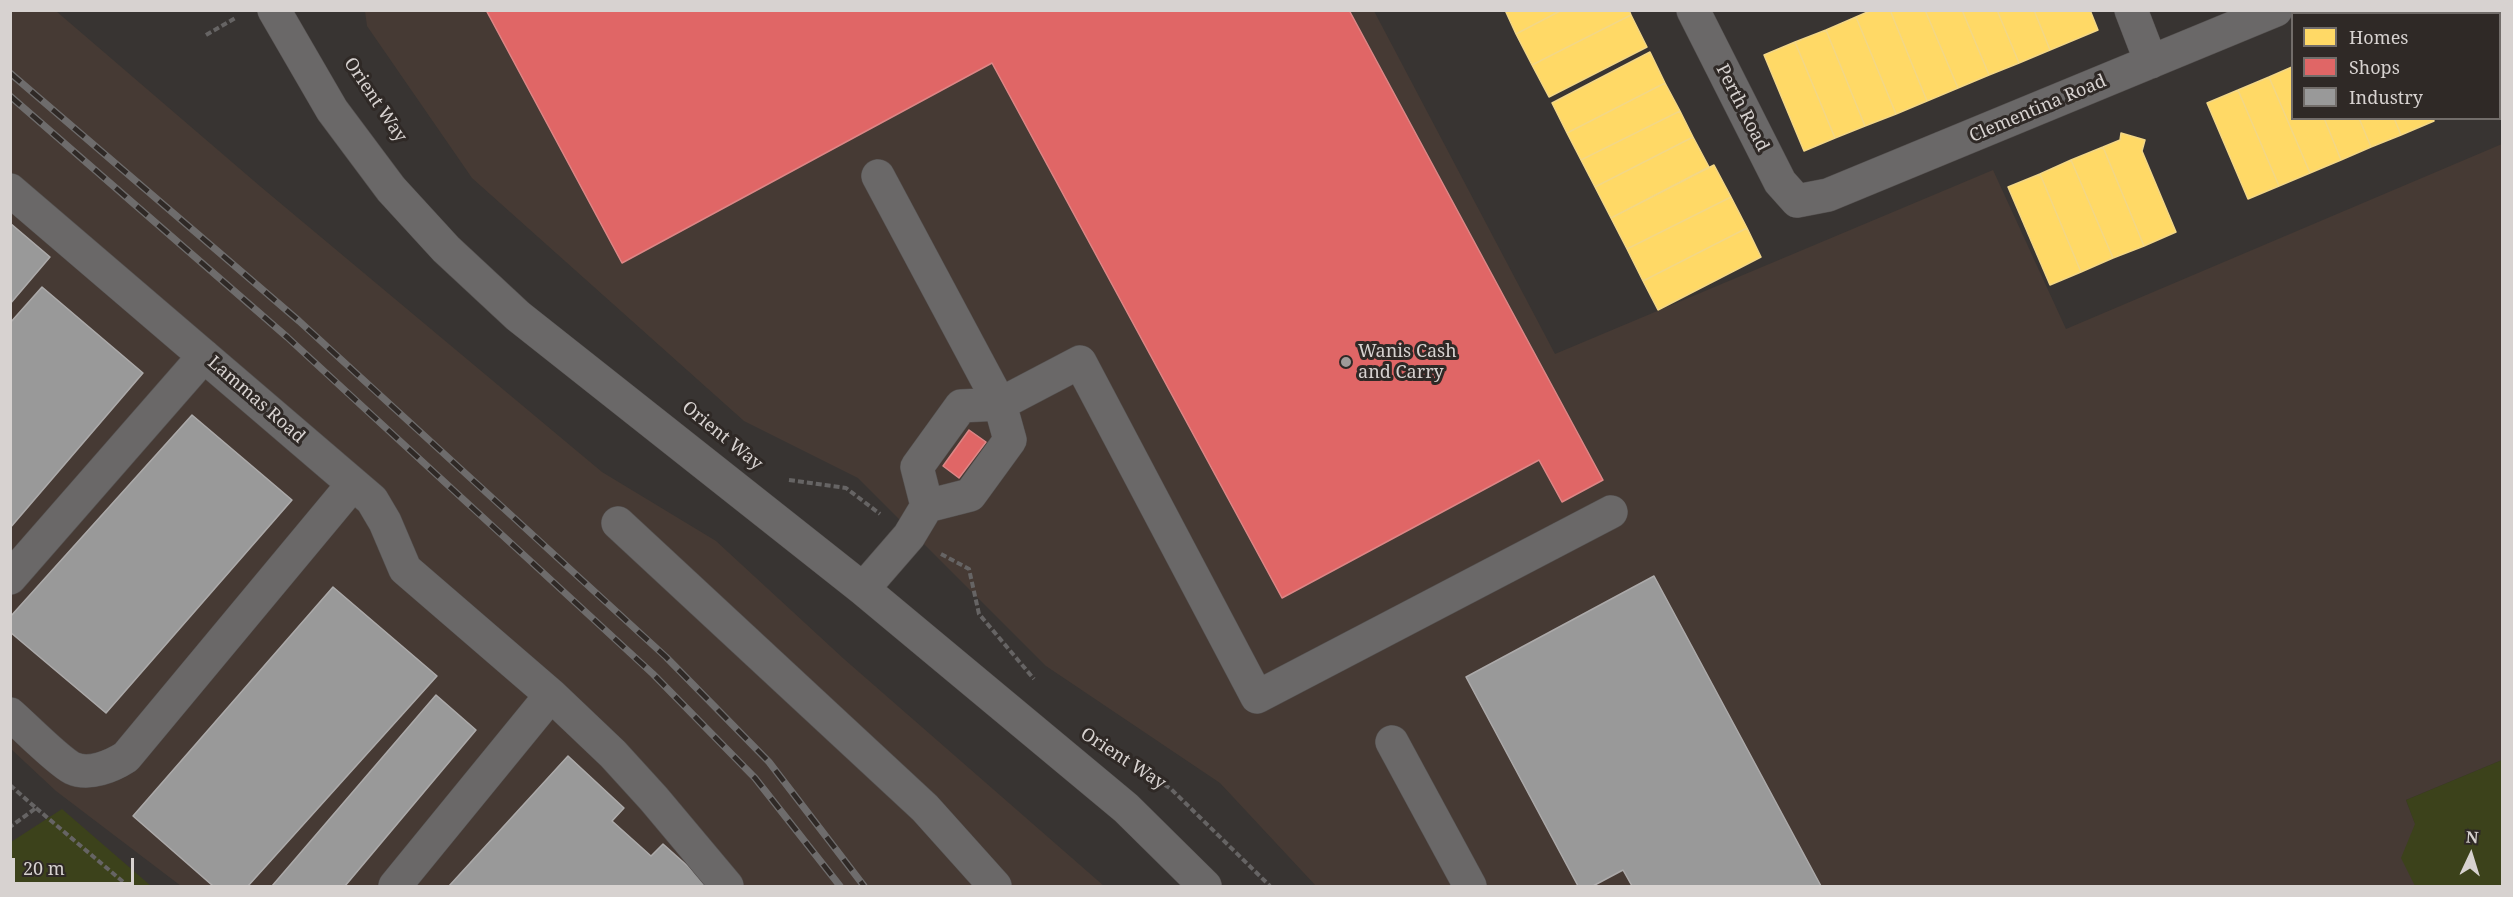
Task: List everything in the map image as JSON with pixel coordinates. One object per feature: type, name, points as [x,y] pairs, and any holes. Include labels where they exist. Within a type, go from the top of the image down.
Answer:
[{"type":"street","name":"Orient Way","points":[[274,10],[332,110],[391,189],[446,249],[518,316],[863,589],[1126,808],[1205,886]]},
{"type":"street","name":"Perth Road","points":[[1693,10],[1780,182],[1797,201]]},
{"type":"street","points":[[2131,10],[2151,62]]},
{"type":"street","name":"Clementina Road","points":[[1797,201],[1828,195],[2276,10]]},
{"type":"street","points":[[863,589],[909,536],[927,506],[970,495],[1010,440],[1000,404],[878,176]]},
{"type":"street","name":"Lammas Road","points":[[10,190],[372,500],[405,569],[551,694],[648,792],[727,886]]},
{"type":"street","points":[[10,578],[204,356]]},
{"type":"street","points":[[927,506],[917,467],[961,406],[1000,404],[1080,362],[1257,697],[1611,512]]},
{"type":"street","points":[[10,714],[72,768],[90,770],[111,766],[126,757],[353,484]]},
{"type":"street","points":[[618,524],[925,808],[995,886]]},
{"type":"street","points":[[395,886],[551,694]]},
{"type":"street","points":[[1392,742],[1470,886]]},
{"type":"path","points":[[206,34],[239,15]]},
{"type":"path","name":"Orient Way","points":[[784,479],[846,488],[909,536],[969,569],[979,614],[1040,686]]},
{"type":"path","name":"Orient Way","points":[[1146,773],[1171,789],[1269,886]]},
{"type":"path","points":[[10,785],[128,886]]},
{"type":"path","points":[[10,826],[36,808]]},
{"type":"shaded area","points":[[10,11],[56,11],[261,187],[602,472],[716,541],[844,659],[1104,886],[181,886],[56,791],[11,749]]},
{"type":"shaded area","points":[[365,11],[1374,11],[1555,354],[1993,170],[2066,329],[2502,144],[2502,760],[2406,800],[2439,886],[1316,886],[1220,783],[1046,666],[858,478],[744,421],[472,178],[367,26]]},
{"type":"green space","points":[[2502,760],[2502,886],[2415,886],[2401,858],[2415,824],[2406,800]]},
{"type":"green space","points":[[62,809],[151,886],[11,886],[11,842]]},
{"type":"building: Homes","points":[[1505,10],[1562,10],[1516,34]]},
{"type":"building: Homes","points":[[1562,10],[1629,10],[1631,15],[1532,65],[1516,34]]},
{"type":"building: Homes","points":[[1872,10],[1890,10],[1927,101],[1896,114],[1856,17]]},
{"type":"building: Homes","points":[[1890,10],[1925,10],[1958,88],[1927,101]]},
{"type":"building: Homes","points":[[1925,10],[1962,10],[1989,75],[1958,88]]},
{"type":"building: Homes","points":[[1962,10],[1997,10],[2019,63],[1989,75]]},
{"type":"building: Homes","points":[[1997,10],[2034,10],[2050,50],[2019,63]]},
{"type":"building: Homes","points":[[2034,10],[2090,10],[2098,30],[2050,50]]},
{"type":"building: Homes","points":[[2421,10],[2458,10],[2459,12],[2422,12]]},
{"type":"building: Homes","points":[[2458,10],[2494,10],[2494,12],[2459,12]]},
{"type":"building: Homes","points":[[1631,15],[1647,47],[1549,97],[1532,65]]},
{"type":"building: Homes","points":[[1856,17],[1896,114],[1865,126],[1826,30]]},
{"type":"building: Homes","points":[[2501,26],[2502,30],[2501,80]]},
{"type":"building: Homes","points":[[1826,30],[1865,126],[1835,138],[1795,42]]},
{"type":"building: Homes","points":[[1795,42],[1835,138],[1804,151],[1764,55]]},
{"type":"building: Homes","points":[[1650,52],[1665,83],[1567,133],[1552,103]]},
{"type":"building: Homes","points":[[2291,67],[2291,120],[2325,120],[2341,160],[2310,173],[2269,77]]},
{"type":"building: Homes","points":[[2269,77],[2310,173],[2279,186],[2238,90]]},
{"type":"building: Homes","points":[[1665,83],[1680,111],[1581,160],[1567,133]]},
{"type":"building: Homes","points":[[2238,90],[2279,186],[2248,199],[2207,103]]},
{"type":"building: Homes","points":[[1680,111],[1693,137],[1595,187],[1581,160]]},
{"type":"building: Homes","points":[[2325,120],[2360,120],[2371,147],[2341,160]]},
{"type":"building: Homes","points":[[2360,120],[2395,120],[2401,135],[2371,147]]},
{"type":"building: Homes","points":[[2395,120],[2434,120],[2434,121],[2401,135]]},
{"type":"building: Homes","points":[[2121,133],[2145,140],[2142,151],[2176,232],[2144,246],[2103,147],[2120,140]]},
{"type":"building: Homes","points":[[1693,137],[1709,167],[1611,218],[1595,187]]},
{"type":"building: Homes","points":[[2103,147],[2144,246],[2113,258],[2071,160]]},
{"type":"building: Homes","points":[[2071,160],[2113,258],[2081,272],[2040,174]]},
{"type":"building: Homes","points":[[1714,165],[1731,197],[1627,249],[1611,218]]},
{"type":"building: Homes","points":[[2040,174],[2081,272],[2050,285],[2008,187]]},
{"type":"building: Homes","points":[[1731,197],[1747,228],[1643,281],[1627,249]]},
{"type":"building: Homes","points":[[1747,228],[1761,257],[1658,310],[1643,281]]},
{"type":"building: Shops","name":"Wanis Cash and Carry","points":[[486,10],[1349,10],[1603,480],[1562,502],[1539,460],[1282,598],[992,63],[622,263]]},
{"type":"building: Shops","points":[[969,430],[986,442],[959,478],[943,466]]},
{"type":"building: Industry","points":[[10,223],[50,257],[10,304]]},
{"type":"building: Industry","points":[[42,287],[143,373],[10,528],[10,323]]},
{"type":"building: Industry","points":[[192,415],[292,500],[106,713],[10,632],[10,617]]},
{"type":"building: Industry","points":[[1654,576],[1821,886],[1632,886],[1623,870],[1593,886],[1578,886],[1466,677]]},
{"type":"building: Industry","points":[[333,587],[437,676],[248,886],[213,886],[133,816]]},
{"type":"building: Industry","points":[[436,695],[476,730],[345,886],[272,886]]},
{"type":"building: Industry","points":[[568,756],[624,808],[612,821],[651,856],[663,844],[710,886],[449,886]]},
{"type":"railway","points":[[10,73],[299,321],[666,657],[769,762],[864,886]]},
{"type":"railway","points":[[10,96],[287,337],[653,674],[755,778],[840,886]]},
{"type":"place","name":"Wanis Cash and Carry","points":[[1346,362]]}]
